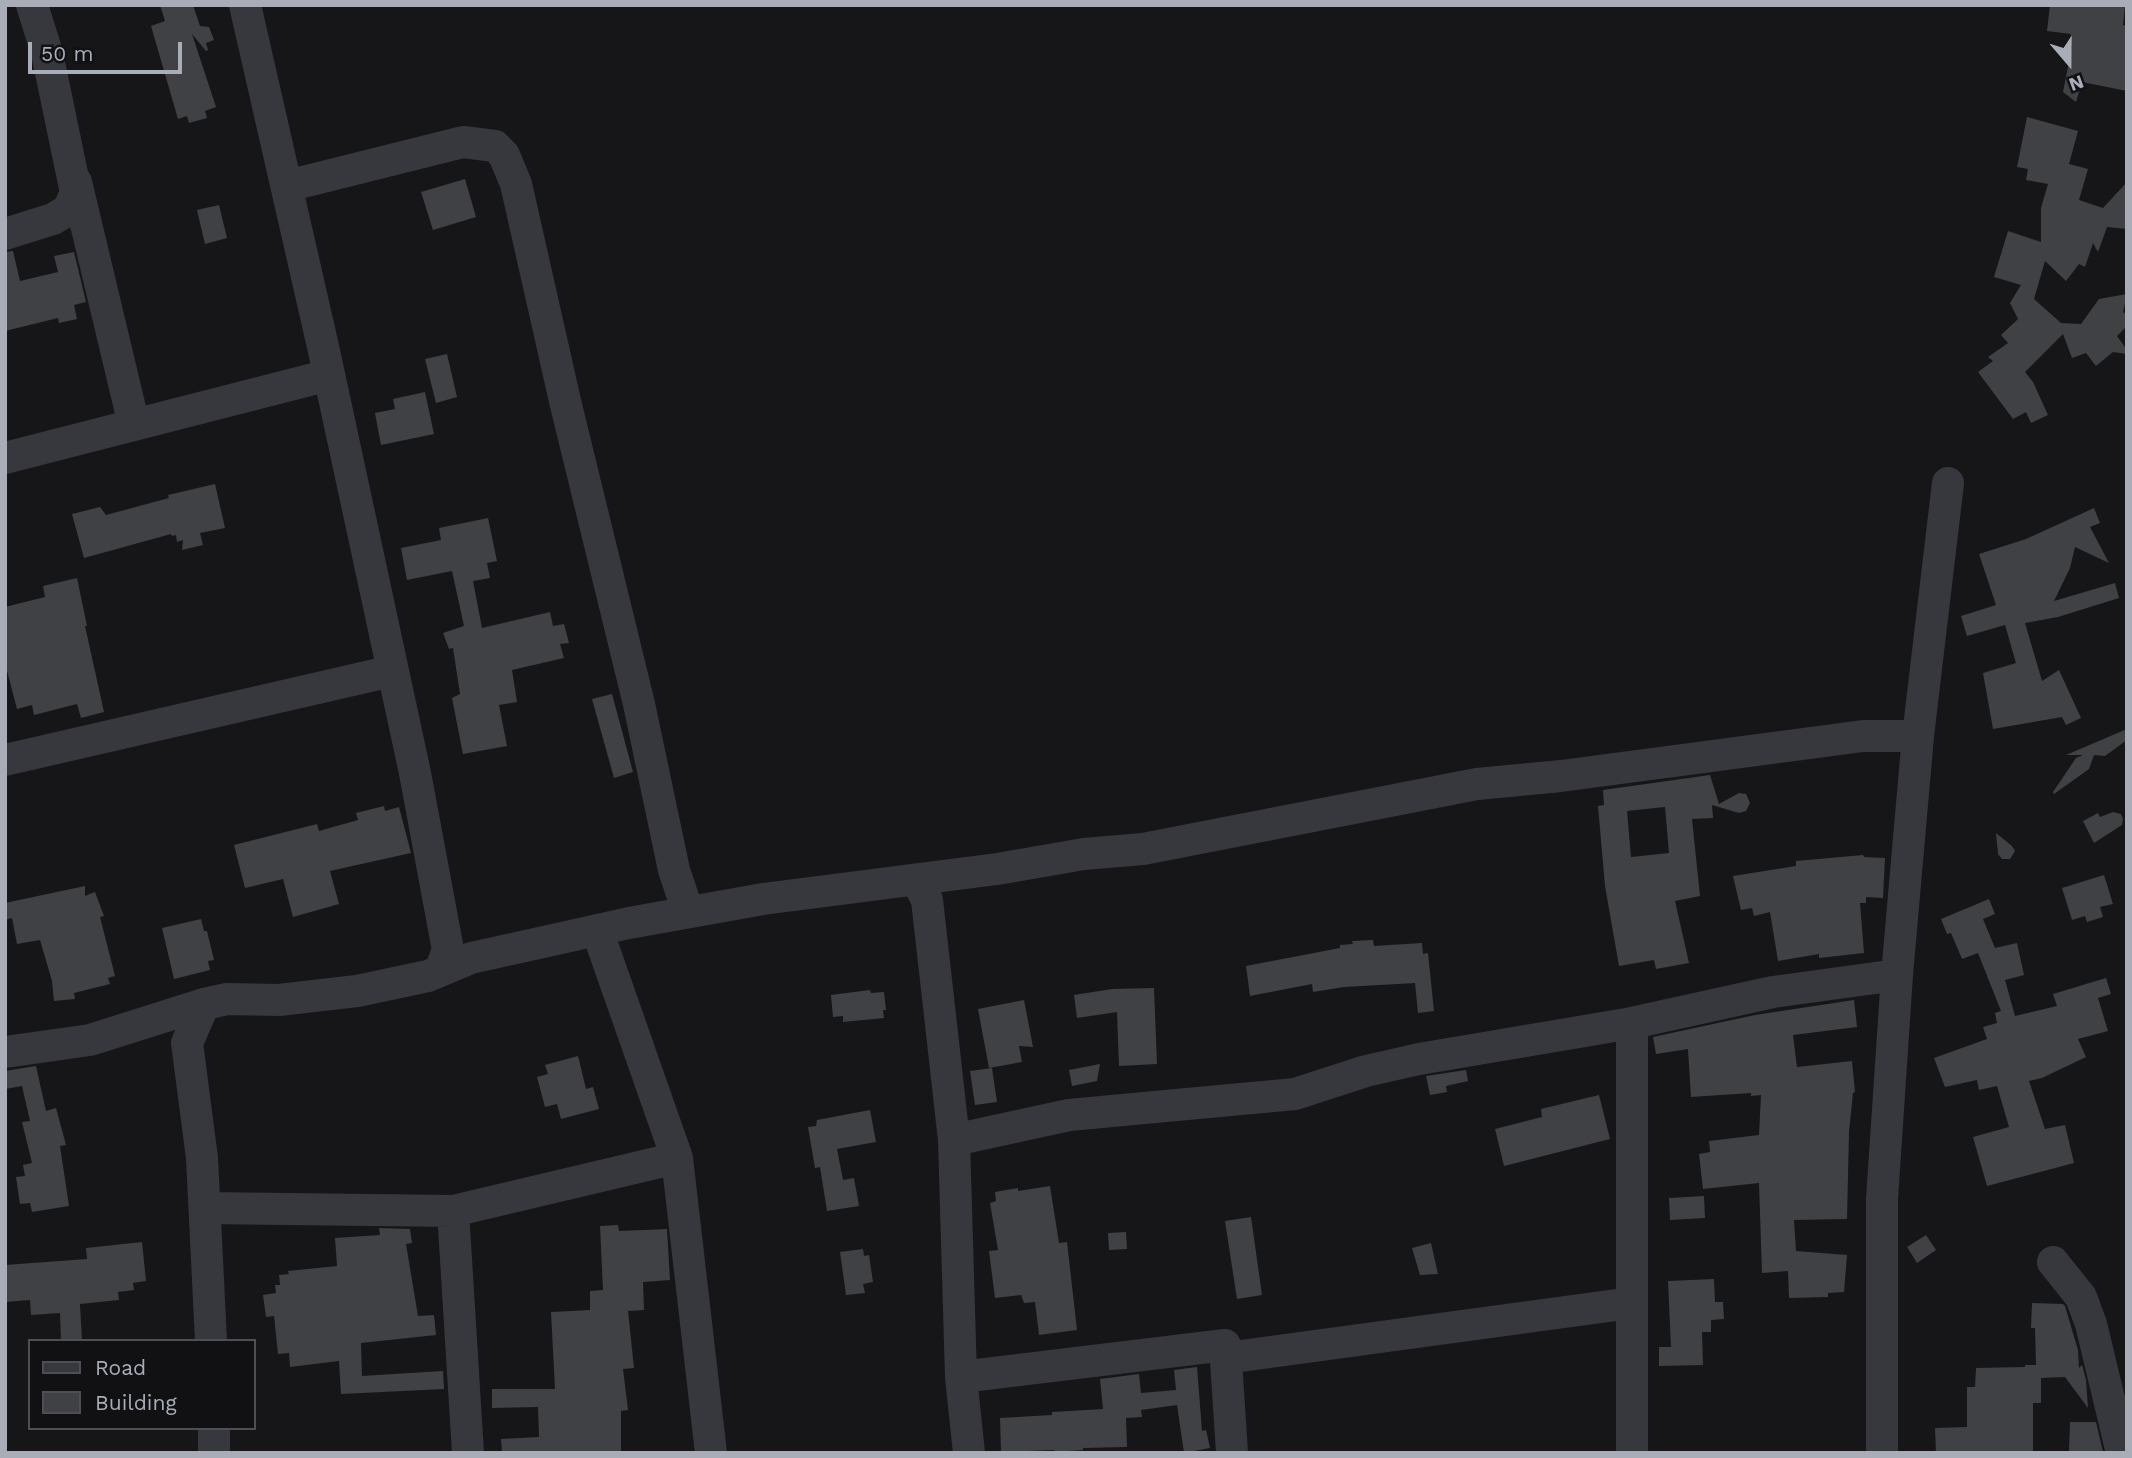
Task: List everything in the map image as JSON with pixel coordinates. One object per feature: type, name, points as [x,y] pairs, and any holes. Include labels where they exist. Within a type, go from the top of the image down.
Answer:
[{"type":"street","points":[[32,5],[47,53],[134,425]]},
{"type":"street","points":[[245,5],[329,375],[453,959]]},
{"type":"street","points":[[287,186],[463,142],[495,146],[504,155],[516,184],[562,388],[639,704],[674,870],[688,912]]},
{"type":"street","points":[[5,234],[54,219],[68,210],[76,193],[75,181]]},
{"type":"street","points":[[5,458],[329,375]]},
{"type":"street","points":[[1882,1453],[1882,1199],[1897,975],[1918,736],[1948,483]]},
{"type":"street","points":[[5,760],[392,671]]},
{"type":"street","points":[[5,1052],[90,1040],[227,999],[279,1000],[357,991],[413,980],[453,959],[763,899],[918,880],[1084,854],[1143,849],[1477,784],[1561,776],[1863,736],[1918,736]]},
{"type":"street","points":[[918,880],[927,900],[954,1140],[961,1377],[968,1453]]},
{"type":"street","points":[[597,930],[677,1158],[711,1453]]},
{"type":"street","points":[[954,1140],[1069,1115],[1295,1094],[1366,1071],[1419,1059],[1632,1023],[1773,992],[1897,975]]},
{"type":"street","points":[[204,1004],[187,1043],[202,1158],[212,1339]]},
{"type":"street","points":[[162,1018],[187,1043]]},
{"type":"street","points":[[1632,1023],[1632,1453]]},
{"type":"street","points":[[205,1208],[453,1211],[677,1158]]},
{"type":"street","points":[[453,1211],[468,1453]]},
{"type":"street","points":[[2053,1262],[2081,1297],[2091,1324],[2122,1453]]},
{"type":"street","points":[[1226,1358],[1632,1303]]},
{"type":"street","points":[[961,1377],[1226,1345],[1232,1453]]},
{"type":"street","points":[[214,1430],[214,1453]]},
{"type":"building","points":[[160,5],[193,5],[200,26],[209,27],[214,40],[206,43],[206,51],[192,34],[216,107],[205,111],[207,118],[189,123],[187,116],[178,119],[151,26],[165,21]]},
{"type":"building","points":[[2050,5],[2125,5],[2123,25],[2127,26],[2127,91],[2082,82],[2076,102],[2063,92],[2072,46],[2071,34],[2047,31]]},
{"type":"building","points":[[2027,117],[2078,131],[2069,164],[2088,169],[2079,200],[2103,208],[2127,182],[2127,229],[2107,227],[2098,252],[2093,243],[2085,267],[2079,264],[2066,281],[2045,261],[2034,299],[2061,323],[2081,324],[2099,299],[2127,294],[2123,312],[2127,315],[2127,326],[2117,336],[2127,354],[2113,352],[2096,366],[2086,353],[2072,358],[2063,334],[2025,372],[2033,382],[2048,415],[2031,423],[2026,412],[2013,419],[1978,372],[1993,361],[1988,357],[2008,343],[2001,335],[2018,319],[2010,303],[2021,285],[1994,277],[2008,231],[2041,242],[2041,208],[2048,184],[2026,180],[2028,169],[2017,167]]},
{"type":"building","points":[[465,179],[476,217],[433,230],[421,192]]},
{"type":"building","points":[[219,205],[227,238],[205,244],[197,210]]},
{"type":"building","points":[[13,251],[20,281],[58,272],[54,256],[74,252],[86,302],[74,305],[77,319],[59,323],[58,318],[5,331],[5,252]]},
{"type":"building","points":[[447,354],[457,397],[436,403],[425,359]]},
{"type":"building","points":[[425,392],[434,434],[381,445],[375,413],[395,409],[393,399]]},
{"type":"building","points":[[215,484],[225,528],[200,533],[203,545],[182,550],[183,540],[177,542],[176,535],[171,534],[84,558],[72,514],[100,507],[106,515],[169,498],[168,495]]},
{"type":"building","points":[[2094,508],[2100,523],[2090,527],[2109,563],[2075,547],[2070,568],[2054,601],[2115,583],[2119,598],[2058,617],[2025,623],[2042,681],[2059,670],[2081,718],[2066,725],[2062,717],[1993,729],[1983,673],[2016,663],[2005,625],[1967,636],[1961,616],[1996,605],[1979,554],[2026,539]]},
{"type":"building","points":[[488,518],[497,561],[487,563],[490,578],[473,581],[482,628],[550,612],[553,626],[564,624],[569,643],[560,644],[564,658],[512,670],[517,702],[499,705],[507,746],[463,754],[452,698],[460,694],[453,648],[449,649],[443,633],[464,626],[452,571],[407,580],[401,548],[441,540],[439,528]]},
{"type":"building","points":[[77,578],[104,712],[81,718],[77,704],[34,715],[32,705],[17,709],[5,663],[5,607],[45,597],[43,586]]},
{"type":"building","points":[[612,694],[633,772],[614,778],[592,699]]},
{"type":"building","points":[[2127,729],[2127,740],[2105,756],[2094,755],[2089,769],[2054,794],[2076,758],[2083,755],[2066,755]]},
{"type":"building","points":[[1710,775],[1719,804],[1739,793],[1746,794],[1750,803],[1746,811],[1739,813],[1712,805],[1713,818],[1692,819],[1700,896],[1675,901],[1689,963],[1656,969],[1654,960],[1619,966],[1605,886],[1598,806],[1604,805],[1603,790]],"holes":[[[1665,807],[1669,853],[1631,857],[1627,811]]]},
{"type":"building","points":[[384,806],[385,811],[399,807],[411,853],[330,871],[339,904],[293,917],[283,879],[245,888],[234,845],[317,824],[319,831],[358,820],[356,813]]},
{"type":"building","points":[[2113,812],[2121,814],[2122,825],[2094,843],[2083,821],[2098,813],[2100,817]]},
{"type":"building","points":[[1996,833],[2015,851],[2010,859],[2002,859],[1998,854]]},
{"type":"building","points":[[1863,855],[1885,858],[1883,898],[1866,897],[1866,903],[1860,903],[1864,953],[1819,958],[1819,954],[1778,961],[1770,912],[1754,916],[1752,908],[1741,910],[1733,876],[1796,866],[1796,861]]},
{"type":"building","points":[[2104,875],[2113,904],[2100,907],[2103,917],[2087,922],[2085,916],[2072,920],[2062,888]]},
{"type":"building","points":[[85,886],[85,896],[95,892],[104,916],[100,917],[115,976],[108,978],[110,984],[74,993],[75,999],[54,1001],[52,981],[40,940],[17,944],[12,918],[5,920],[5,903]]},
{"type":"building","points":[[1989,899],[1995,914],[1983,919],[1995,948],[2017,943],[2024,975],[2005,980],[2015,1016],[2057,1006],[2053,994],[2106,978],[2111,994],[2098,998],[2108,1031],[2078,1039],[2086,1057],[2042,1078],[2029,1081],[2045,1129],[2065,1125],[2074,1163],[1987,1186],[1973,1137],[2009,1127],[1997,1086],[1979,1090],[1977,1080],[1945,1087],[1934,1058],[1987,1039],[1983,1027],[1997,1023],[1995,1013],[2001,1011],[1978,953],[1962,959],[1951,933],[1947,934],[1941,919]]},
{"type":"building","points":[[201,919],[214,960],[208,961],[210,970],[174,979],[162,928]]},
{"type":"building","points":[[1373,940],[1374,946],[1422,943],[1423,954],[1428,953],[1434,1011],[1418,1013],[1415,983],[1344,987],[1313,992],[1312,984],[1250,996],[1246,966],[1340,948],[1340,945],[1353,944],[1352,941]]},
{"type":"building","points":[[1154,988],[1157,1064],[1119,1066],[1117,1012],[1077,1018],[1074,995],[1112,989]]},
{"type":"building","points":[[870,990],[871,993],[884,992],[884,1018],[843,1022],[843,1016],[833,1017],[831,995]]},
{"type":"building","points":[[1024,1000],[1033,1047],[1019,1046],[1022,1062],[989,1068],[978,1009]]},
{"type":"building","points":[[1854,1000],[1857,1027],[1793,1035],[1797,1067],[1852,1061],[1855,1092],[1849,1132],[1847,1219],[1794,1220],[1796,1251],[1847,1255],[1844,1292],[1828,1293],[1828,1297],[1789,1298],[1788,1271],[1762,1273],[1759,1183],[1703,1189],[1699,1154],[1710,1152],[1709,1141],[1759,1135],[1761,1095],[1751,1096],[1751,1093],[1691,1097],[1688,1049],[1656,1054],[1653,1037],[1755,1015]]},
{"type":"building","points":[[578,1056],[586,1089],[593,1087],[599,1109],[561,1119],[557,1104],[545,1107],[537,1077],[548,1074],[545,1065]]},
{"type":"building","points":[[1100,1064],[1097,1081],[1072,1086],[1069,1070]]},
{"type":"building","points":[[36,1066],[46,1111],[56,1108],[66,1145],[60,1146],[69,1206],[32,1212],[30,1203],[20,1204],[16,1177],[25,1176],[23,1165],[32,1163],[22,1122],[30,1121],[22,1086],[5,1089],[5,1071]]},
{"type":"building","points":[[992,1068],[997,1102],[975,1105],[970,1071]]},
{"type":"building","points":[[1466,1070],[1468,1081],[1446,1086],[1447,1092],[1430,1095],[1426,1076]]},
{"type":"building","points":[[1599,1095],[1610,1139],[1504,1166],[1495,1129],[1542,1117],[1541,1109]]},
{"type":"building","points":[[870,1110],[876,1142],[837,1149],[843,1180],[854,1178],[859,1206],[827,1211],[820,1167],[815,1168],[808,1127],[816,1126],[817,1120]]},
{"type":"building","points":[[1050,1186],[1059,1243],[1067,1242],[1077,1330],[1039,1335],[1035,1302],[1024,1303],[1021,1295],[995,1298],[989,1251],[998,1250],[990,1203],[996,1201],[995,1192]]},
{"type":"building","points":[[1704,1196],[1705,1218],[1670,1220],[1669,1198]]},
{"type":"building","points":[[1251,1217],[1262,1295],[1237,1299],[1225,1221]]},
{"type":"building","points":[[618,1225],[619,1231],[667,1229],[670,1280],[643,1282],[644,1310],[628,1311],[634,1368],[623,1369],[628,1410],[621,1411],[621,1453],[502,1453],[501,1439],[539,1437],[538,1407],[492,1408],[492,1389],[555,1389],[551,1312],[590,1310],[590,1291],[603,1290],[600,1226]]},
{"type":"building","points":[[379,1228],[410,1229],[412,1243],[406,1244],[418,1316],[434,1315],[436,1335],[361,1343],[362,1376],[443,1371],[444,1389],[341,1394],[339,1361],[290,1367],[289,1353],[278,1354],[274,1316],[266,1317],[263,1295],[276,1293],[275,1285],[280,1285],[279,1275],[289,1274],[288,1271],[337,1266],[335,1238],[380,1235]]},
{"type":"building","points":[[1126,1232],[1127,1249],[1109,1250],[1108,1233]]},
{"type":"building","points":[[1926,1235],[1936,1250],[1917,1263],[1907,1247]]},
{"type":"building","points":[[142,1242],[146,1281],[133,1283],[134,1290],[118,1292],[119,1300],[80,1304],[82,1339],[61,1339],[60,1313],[31,1315],[30,1300],[5,1302],[5,1265],[87,1259],[86,1248]]},
{"type":"building","points":[[1431,1243],[1438,1274],[1420,1275],[1412,1248]]},
{"type":"building","points":[[863,1249],[864,1256],[869,1255],[873,1282],[863,1284],[865,1293],[846,1295],[840,1252]]},
{"type":"building","points":[[1714,1279],[1715,1302],[1723,1302],[1724,1319],[1711,1320],[1711,1332],[1702,1332],[1703,1365],[1659,1366],[1659,1347],[1671,1347],[1668,1281]]},
{"type":"building","points":[[2032,1303],[2065,1306],[2078,1350],[2079,1368],[2082,1365],[2086,1380],[2088,1408],[2065,1377],[2041,1378],[2041,1403],[2033,1403],[2033,1453],[1936,1453],[1935,1428],[1967,1427],[1967,1387],[1975,1387],[1976,1368],[2036,1365],[2035,1328],[2031,1328]]},
{"type":"building","points":[[1197,1367],[1202,1431],[1206,1430],[1210,1448],[1184,1453],[1177,1405],[1141,1410],[1142,1417],[1126,1418],[1127,1447],[1054,1452],[1001,1452],[1000,1418],[1103,1409],[1100,1379],[1139,1374],[1141,1393],[1176,1390],[1174,1370]]},
{"type":"building","points":[[2070,1422],[2096,1422],[2103,1452],[2069,1451]]}]
